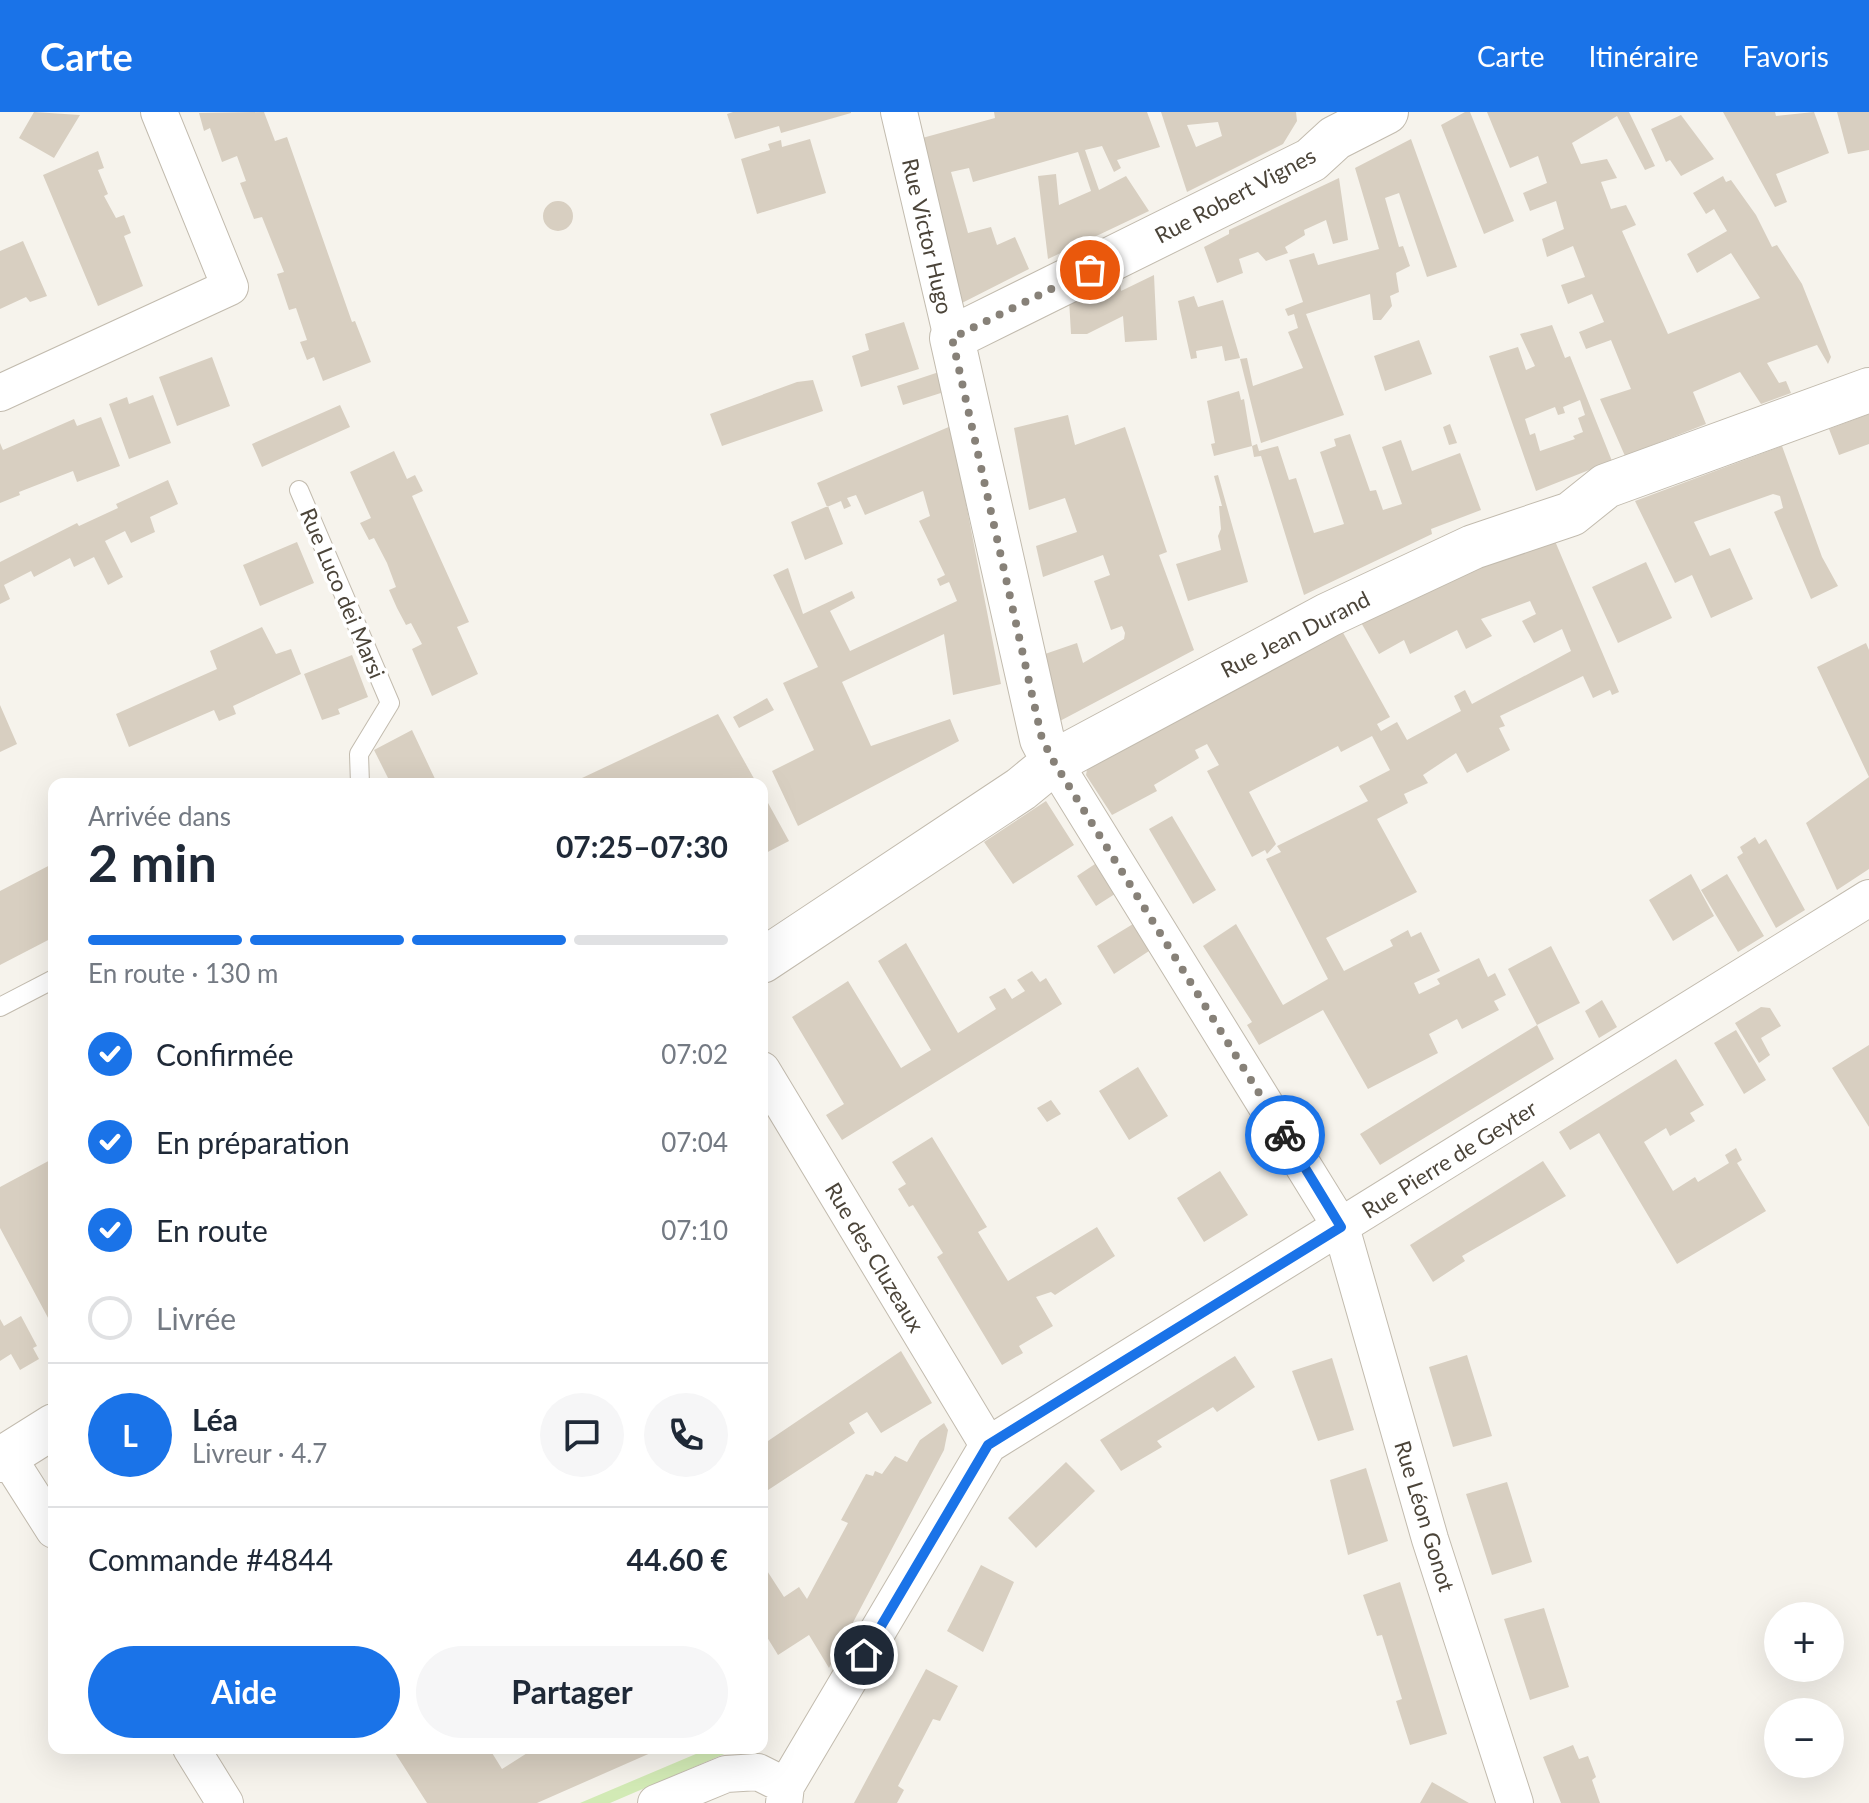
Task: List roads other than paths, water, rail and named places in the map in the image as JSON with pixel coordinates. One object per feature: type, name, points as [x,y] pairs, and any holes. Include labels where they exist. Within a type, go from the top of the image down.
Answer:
[{"type":"street","points":[[0,393],[230,287],[159,112]]},
{"type":"street","name":"Rue Victor Hugo","points":[[899,112],[1042,739],[1341,1227]]},
{"type":"street","name":"Rue Robert Vignes","points":[[952,338],[1311,160],[1332,125],[1386,112]]},
{"type":"street","name":"Rue Jean Durand","points":[[768,957],[1021,789],[1054,762],[1328,615],[1473,547],[1571,514],[1606,486],[1869,390]]},
{"type":"street","name":"Rue Pierre de Geyter","points":[[988,1445],[1869,898]]},
{"type":"street","name":"Rue des Cluzeaux","points":[[768,1080],[988,1445]]},
{"type":"street","name":"Rue Léon Gonot","points":[[1341,1227],[1430,1539],[1515,1803]]},
{"type":"street","points":[[48,1430],[4,1458],[48,1521]]},
{"type":"street","points":[[656,1803],[726,1774],[758,1772],[785,1794],[988,1445]]},
{"type":"street","points":[[195,1754],[225,1803]]},
{"type":"lane","name":"Rue Luco dei Marsi","points":[[299,490],[390,703],[359,754],[360,778]]},
{"type":"lane","points":[[0,1007],[48,982]]}]
